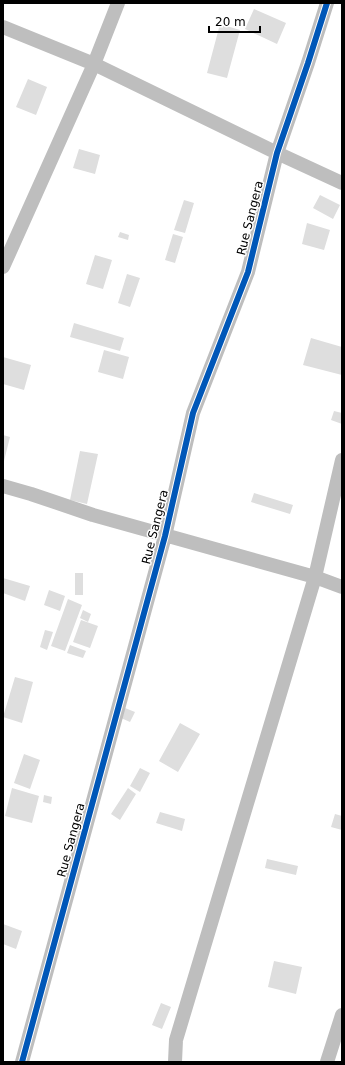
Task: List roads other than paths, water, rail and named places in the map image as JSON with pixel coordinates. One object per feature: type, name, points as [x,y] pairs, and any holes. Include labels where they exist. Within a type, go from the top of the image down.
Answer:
[{"type":"street","points":[[3,267],[94,64],[118,3]]},
{"type":"street","name":"Rue Sangera","points":[[22,1062],[165,536],[193,413],[248,272],[277,153],[327,3]]},
{"type":"street","points":[[3,28],[94,64],[342,183]]},
{"type":"street","points":[[175,1062],[176,1040],[315,577],[342,460]]},
{"type":"street","points":[[3,486],[93,515],[315,577],[342,587]]},
{"type":"street","points":[[328,1062],[342,1015]]}]
